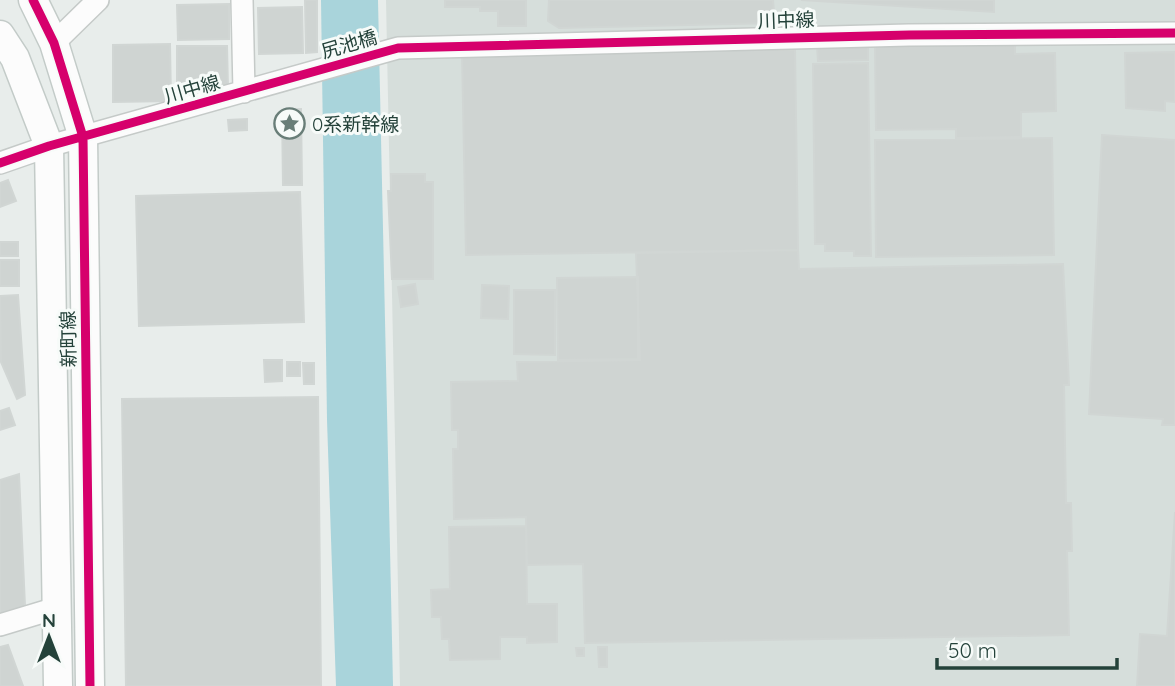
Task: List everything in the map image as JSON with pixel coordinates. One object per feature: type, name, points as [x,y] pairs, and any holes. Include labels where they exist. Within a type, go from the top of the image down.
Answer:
[{"type":"street","name":"新町線","points":[[33,0],[54,43],[83,137],[90,686]]},
{"type":"street","points":[[54,43],[99,0]]},
{"type":"street","points":[[242,0],[244,92]]},
{"type":"street","name":"川中線","points":[[398,48],[909,34],[1175,33]]},
{"type":"street","name":"新町線","points":[[0,35],[15,58],[49,146],[58,686]]},
{"type":"street","name":"尻池橋","points":[[310,74],[398,48]]},
{"type":"street","name":"川中線","points":[[0,163],[49,146],[310,74]]},
{"type":"street","points":[[0,625],[56,608]]},
{"type":"shaded area","points":[[386,0],[1175,0],[1175,686],[400,686]]},
{"type":"water","points":[[321,0],[378,0],[393,686],[336,686],[327,420]]},
{"type":"building","points":[[305,0],[317,0],[317,52],[306,53]]},
{"type":"building","points":[[445,0],[526,0],[526,26],[498,26],[498,11],[480,11],[480,7],[445,7]]},
{"type":"building","points":[[549,0],[773,0],[775,23],[559,28],[548,21]]},
{"type":"building","points":[[801,0],[994,0],[994,12]]},
{"type":"building","points":[[229,4],[229,39],[178,40],[177,5]]},
{"type":"building","points":[[302,7],[303,53],[259,54],[258,8]]},
{"type":"building","points":[[1015,43],[1015,54],[1055,53],[1056,111],[1021,112],[1021,137],[956,138],[956,129],[876,130],[875,45]]},
{"type":"building","points":[[170,44],[171,101],[113,102],[113,45]]},
{"type":"building","points":[[177,46],[227,46],[228,88],[177,103]]},
{"type":"building","points":[[817,47],[868,47],[868,60],[818,61]]},
{"type":"building","points":[[795,49],[798,250],[466,255],[462,53]]},
{"type":"building","points":[[1175,52],[1175,102],[1165,101],[1165,111],[1126,108],[1125,53]]},
{"type":"building","points":[[868,63],[871,256],[854,256],[854,251],[825,251],[825,244],[815,244],[813,64]]},
{"type":"building","points":[[301,109],[302,185],[283,185],[282,110]]},
{"type":"building","points":[[247,119],[247,130],[229,131],[228,120]]},
{"type":"building","points":[[1102,135],[1175,140],[1175,425],[1162,425],[1163,419],[1089,414]]},
{"type":"building","points":[[1052,138],[1054,255],[876,257],[875,140]]},
{"type":"building","points":[[391,174],[425,174],[425,182],[433,182],[433,279],[392,279],[388,191],[391,191]]},
{"type":"building","points":[[8,180],[16,201],[0,207],[0,183]]},
{"type":"building","points":[[300,192],[304,322],[139,326],[136,196]]},
{"type":"building","points":[[0,242],[18,242],[18,256],[0,256]]},
{"type":"building","points":[[798,250],[799,269],[1063,264],[1069,385],[1064,385],[1066,503],[1071,503],[1072,551],[1067,551],[1069,635],[585,643],[583,564],[527,565],[526,517],[454,519],[453,449],[458,449],[458,430],[452,430],[451,382],[518,381],[517,362],[640,360],[636,253]]},
{"type":"building","points":[[0,260],[19,260],[19,286],[0,286]]},
{"type":"building","points":[[638,277],[638,359],[558,360],[557,278]]},
{"type":"building","points":[[415,284],[418,304],[401,307],[398,287]]},
{"type":"building","points":[[482,285],[509,286],[508,319],[481,318]]},
{"type":"building","points":[[514,290],[555,290],[555,355],[514,354]]},
{"type":"building","points":[[18,295],[25,395],[17,399],[1,362],[0,296]]},
{"type":"building","points":[[264,360],[282,360],[282,381],[265,382]]},
{"type":"building","points":[[287,362],[300,362],[300,376],[287,376]]},
{"type":"building","points":[[303,363],[314,363],[314,384],[304,384]]},
{"type":"building","points":[[318,397],[321,686],[126,686],[122,399]]},
{"type":"building","points":[[9,408],[15,425],[0,430],[0,411]]},
{"type":"building","points":[[19,474],[25,606],[0,615],[0,480]]},
{"type":"building","points":[[1175,512],[1175,686],[1137,686],[1140,634],[1167,636]]},
{"type":"building","points":[[526,526],[527,604],[557,604],[557,642],[527,643],[527,637],[500,637],[500,659],[450,660],[449,639],[442,639],[441,617],[432,617],[431,590],[450,589],[449,527]]},
{"type":"building","points":[[8,645],[23,686],[0,686],[0,647]]},
{"type":"building","points":[[598,647],[607,647],[607,667],[599,667]]},
{"type":"building","points":[[576,648],[584,648],[584,656],[577,656]]},
{"type":"cycle path","points":[[33,0],[54,43],[83,137],[90,686]]},
{"type":"cycle path","points":[[0,163],[49,146],[398,48],[909,35],[1175,33]]},
{"type":"place","name":"0系新幹線","points":[[289,124]]}]
